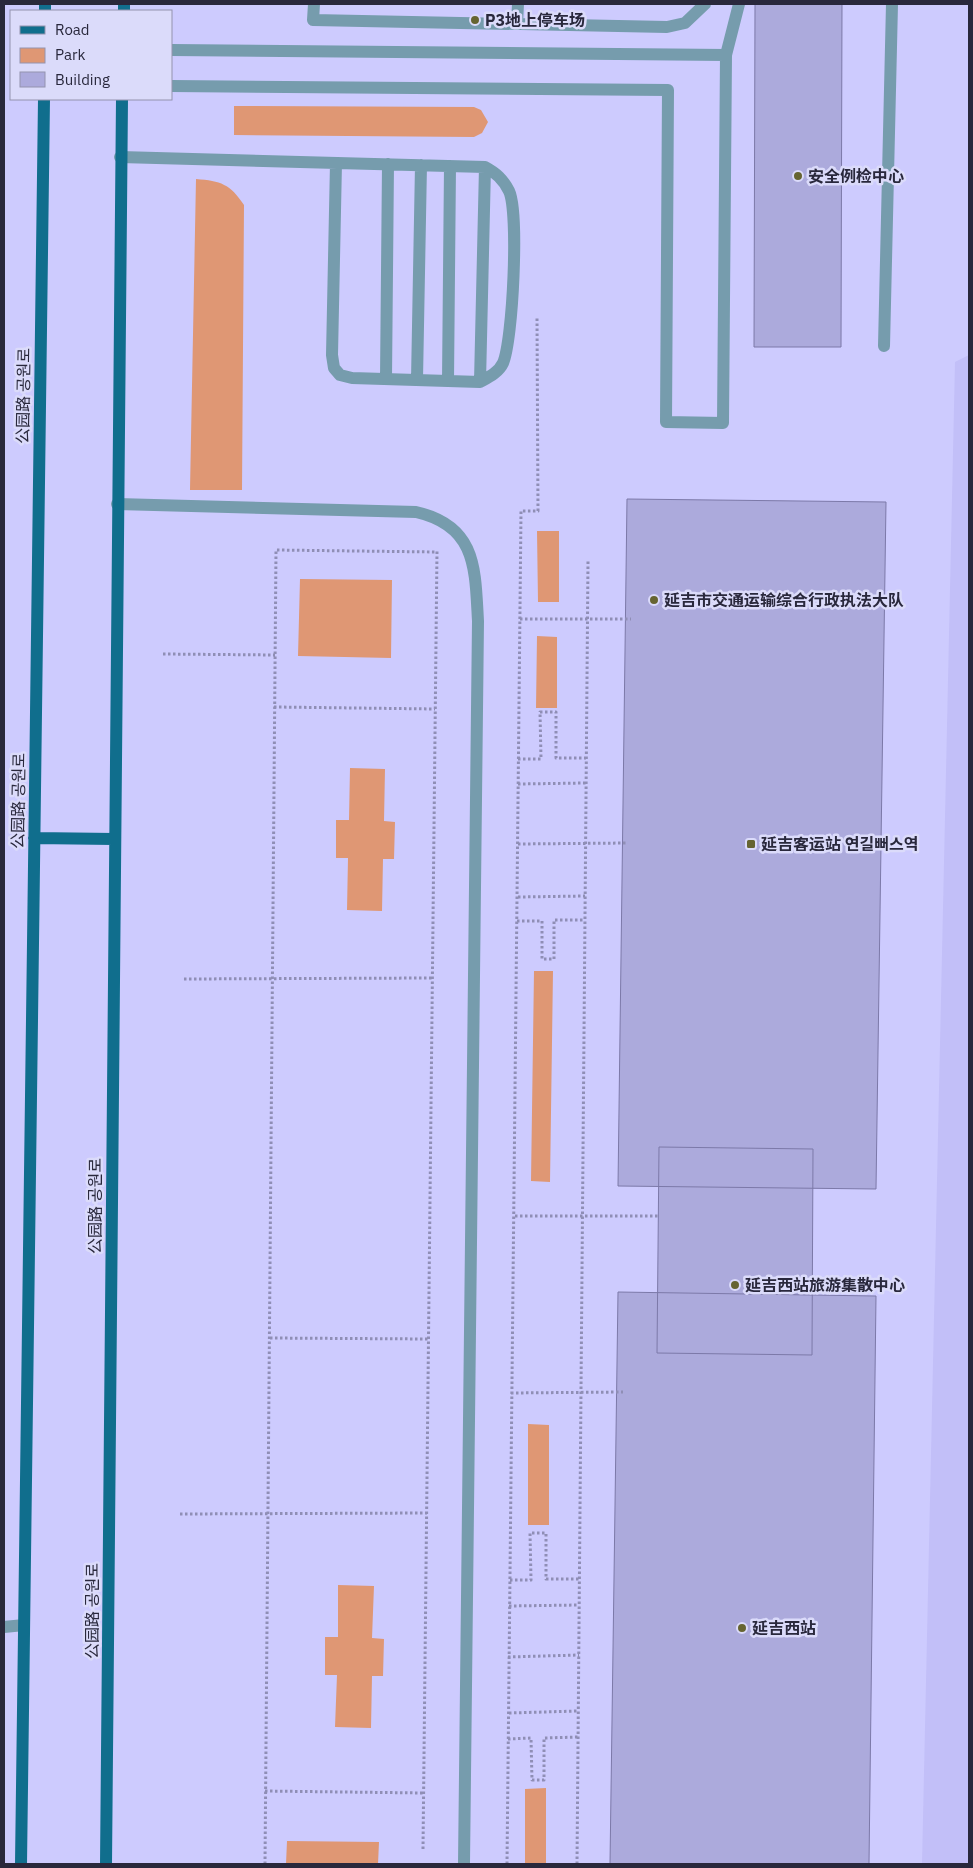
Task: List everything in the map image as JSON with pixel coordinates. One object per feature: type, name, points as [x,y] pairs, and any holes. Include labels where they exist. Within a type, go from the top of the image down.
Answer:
[{"type":"main road","name":"公园路 공원로","points":[[21,1864],[44,100]]},
{"type":"main road","name":"公园路 공원로","points":[[106,1864],[122,100]]},
{"type":"main road","points":[[34,838],[114,839]]},
{"type":"street","points":[[314,4],[313,20],[667,27],[684,23],[705,4]]},
{"type":"street","points":[[517,24],[518,4]]},
{"type":"street","points":[[172,86],[668,90],[666,422],[723,423],[726,55],[739,4]]},
{"type":"street","points":[[884,346],[892,4]]},
{"type":"street","points":[[172,50],[726,55]]},
{"type":"street","points":[[120,157],[485,167],[498,174],[510,192],[514,236],[512,321],[508,346],[502,365],[492,376],[480,382],[352,378],[340,375],[334,368],[332,355],[336,163]]},
{"type":"street","points":[[386,379],[388,164]]},
{"type":"street","points":[[417,380],[421,165]]},
{"type":"street","points":[[448,381],[450,166]]},
{"type":"street","points":[[480,382],[485,167]]},
{"type":"street","points":[[117,504],[398,510],[416,512],[445,522],[466,546],[474,563],[478,621],[464,1864]]},
{"type":"street","points":[[4,1627],[24,1625]]},
{"type":"path","points":[[507,1864],[521,511],[538,511],[537,318]]},
{"type":"path","points":[[422,1849],[437,518]]},
{"type":"path","points":[[265,1864],[276,550],[437,552]]},
{"type":"path","points":[[577,1864],[588,561]]},
{"type":"path","points":[[520,619],[631,619]]},
{"type":"path","points":[[163,654],[275,654]]},
{"type":"path","points":[[274,707],[435,709]]},
{"type":"path","points":[[518,760],[540,759],[540,712],[556,712],[556,758],[586,758]]},
{"type":"path","points":[[518,784],[586,783]]},
{"type":"path","points":[[518,844],[628,843]]},
{"type":"path","points":[[518,897],[585,896]]},
{"type":"path","points":[[517,921],[542,921],[542,959],[554,959],[554,920],[585,920]]},
{"type":"path","points":[[184,979],[432,978]]},
{"type":"path","points":[[514,1216],[658,1216]]},
{"type":"path","points":[[270,1338],[428,1339]]},
{"type":"path","points":[[511,1393],[622,1392]]},
{"type":"path","points":[[180,1514],[427,1514]]},
{"type":"path","points":[[510,1580],[531,1580],[530,1533],[546,1533],[546,1579],[580,1578]]},
{"type":"path","points":[[509,1606],[579,1605]]},
{"type":"path","points":[[508,1656],[578,1655]]},
{"type":"path","points":[[508,1713],[578,1711]]},
{"type":"path","points":[[508,1739],[531,1738],[532,1780],[544,1780],[544,1738],[578,1737]]},
{"type":"path","points":[[266,1791],[423,1793]]},
{"type":"shaded area","points":[[969,355],[969,1864],[922,1864],[955,362]]},
{"type":"green space","points":[[234,106],[474,107],[481,110],[488,122],[482,133],[474,137],[234,135]]},
{"type":"green space","points":[[196,179],[224,185],[234,192],[244,205],[242,490],[190,490]]},
{"type":"green space","points":[[537,531],[559,531],[559,602],[538,602]]},
{"type":"green space","points":[[300,579],[392,580],[391,658],[298,656]]},
{"type":"green space","points":[[537,636],[557,637],[557,708],[536,708]]},
{"type":"green space","points":[[350,768],[385,769],[384,821],[395,822],[394,859],[383,859],[382,911],[347,910],[348,858],[336,858],[336,820],[349,820]]},
{"type":"green space","points":[[534,971],[553,971],[550,1182],[531,1181]]},
{"type":"green space","points":[[528,1424],[549,1425],[549,1525],[528,1525]]},
{"type":"green space","points":[[338,1585],[374,1586],[372,1638],[384,1639],[383,1676],[372,1676],[371,1728],[335,1727],[337,1675],[325,1675],[325,1637],[338,1637]]},
{"type":"green space","points":[[546,1788],[546,1864],[525,1864],[525,1789]]},
{"type":"green space","points":[[287,1841],[379,1842],[378,1864],[286,1864]]},
{"type":"building","name":"安全例检中心","points":[[755,4],[842,4],[841,347],[754,347]]},
{"type":"building","name":"延吉客运站 연길뻐스역","points":[[627,499],[886,502],[876,1189],[618,1186]]},
{"type":"building","name":"延吉西站旅游集散中心","points":[[659,1147],[813,1149],[812,1355],[657,1353]]},
{"type":"building","name":"延吉西站","points":[[618,1292],[876,1296],[869,1864],[610,1864]]},
{"type":"place","name":"P3地上停车场","points":[[475,20]]},
{"type":"place","name":"安全例检中心","points":[[798,176]]},
{"type":"place","name":"延吉市交通运输综合行政执法大队","points":[[654,600]]},
{"type":"place","name":"延吉客运站 연길뻐스역","points":[[751,844]]},
{"type":"place","name":"延吉西站旅游集散中心","points":[[735,1285]]},
{"type":"place","name":"延吉西站","points":[[742,1628]]}]
